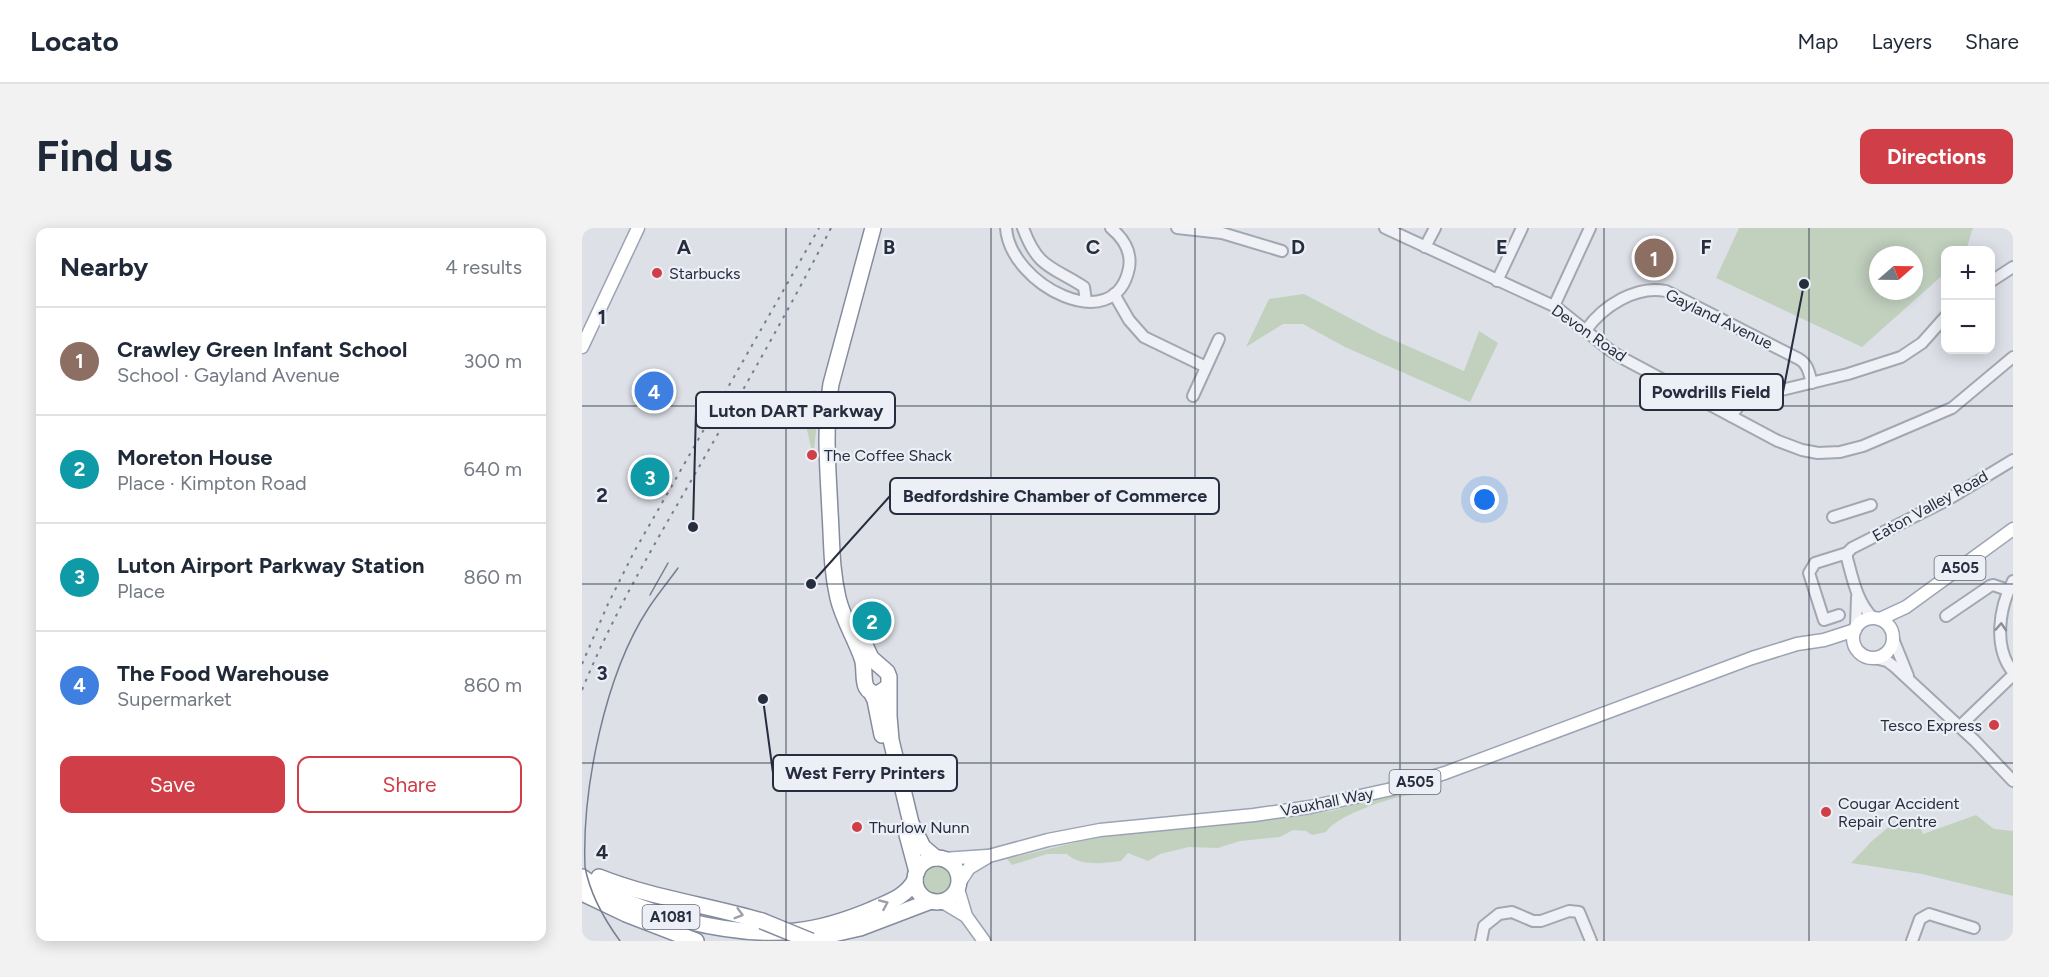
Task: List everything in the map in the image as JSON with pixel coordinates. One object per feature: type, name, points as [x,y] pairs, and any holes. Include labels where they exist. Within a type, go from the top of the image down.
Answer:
[{"type":"highway","points":[[873,228],[850,307],[826,410],[832,567],[838,600],[863,659],[864,685],[875,700],[919,893],[935,902]]},
{"type":"highway","points":[[849,319],[857,310],[879,228]]},
{"type":"highway","points":[[775,941],[815,938],[842,932],[950,898],[959,885],[957,870],[949,861],[939,858],[922,847],[911,823],[891,740],[888,687],[890,681],[888,675],[871,658],[845,597],[836,586]]},
{"type":"highway","points":[[865,674],[871,668],[880,668]]},
{"type":"highway","points":[[871,692],[878,694],[888,687]]},
{"type":"highway","points":[[916,876],[924,862],[939,858]]},
{"type":"highway","name":"A1081","points":[[582,871],[659,898],[730,912],[762,921],[811,941]]},
{"type":"highway","name":"A1081","points":[[582,877],[618,897],[666,915],[713,926],[767,932],[794,931],[849,919],[898,897],[907,891],[916,876]]},
{"type":"highway","name":"A1081","points":[[582,893],[626,914],[696,941]]},
{"type":"highway","name":"A1081","points":[[662,927],[707,935],[764,941]]},
{"type":"main road","points":[[582,348],[638,228]]},
{"type":"main road","name":"A505","points":[[1877,619],[1906,607],[2013,529]]},
{"type":"main road","name":"A505","points":[[1893,636],[1897,619],[1906,607]]},
{"type":"main road","points":[[1867,619],[1877,619],[1887,624],[1893,636],[1890,649],[1885,654],[1874,658],[1866,657],[1858,652],[1853,641],[1855,628],[1867,619]]},
{"type":"main road","name":"Vauxhall Way","points":[[939,858],[989,856],[1078,833],[1288,810],[1351,800],[1444,773],[1762,654],[1797,644],[1824,640],[1855,628]]},
{"type":"main road","name":"Vauxhall Way","points":[[1824,640],[1858,652]]},
{"type":"main road","name":"Vauxhall Way","points":[[959,885],[969,868],[989,856]]},
{"type":"main road","points":[[959,885],[966,916],[984,941]]},
{"type":"main road","points":[[935,902],[946,904],[966,916]]},
{"type":"street","points":[[1006,228],[1009,245],[1014,255],[1042,286],[1058,294],[1086,301],[1097,301],[1114,294],[1128,274],[1130,262],[1126,244],[1111,228]]},
{"type":"street","points":[[1023,228],[1033,250],[1048,266],[1084,287],[1086,301]]},
{"type":"street","points":[[1177,228],[1222,233],[1282,251]]},
{"type":"street","name":"Devon Road","points":[[1385,228],[1554,306],[1618,355],[1778,441],[1802,450],[1840,452],[1863,446],[1952,408],[2013,357]]},
{"type":"street","points":[[1425,248],[1435,228]]},
{"type":"street","points":[[1497,281],[1522,228]]},
{"type":"street","points":[[1554,306],[1590,228]]},
{"type":"street","points":[[1995,279],[2013,267]]},
{"type":"street","name":"Gayland Avenue","points":[[1586,330],[1604,312],[1628,297],[1647,290],[1666,291],[1799,359],[1808,368],[1812,383]]},
{"type":"street","points":[[1114,294],[1129,320],[1144,337],[1206,367]]},
{"type":"street","points":[[1731,416],[1744,399],[1872,368],[1901,357],[1922,343],[1941,322]]},
{"type":"street","points":[[1193,396],[1219,339]]},
{"type":"street","name":"Eaton Valley Road","points":[[1839,615],[1824,620],[1809,573],[1815,563],[1847,553],[1852,548],[1947,500],[2013,460]]},
{"type":"street","points":[[1833,517],[1870,505]]},
{"type":"street","points":[[1847,553],[1857,597],[1855,628]]},
{"type":"street","points":[[1946,616],[1990,586],[2011,586],[2001,620],[2001,641],[2013,674],[1959,727]]},
{"type":"street","points":[[1857,597],[1877,619]]},
{"type":"street","points":[[1893,636],[1911,681]]},
{"type":"street","points":[[1874,658],[1887,661],[1911,681],[2013,781]]},
{"type":"street","points":[[1481,941],[1484,926],[1499,914],[1512,912],[1533,921],[1541,921],[1569,911],[1579,912],[1591,941]]},
{"type":"street","points":[[1912,941],[1920,919],[1929,914],[1974,928]]},
{"type":"green space","points":[[1739,228],[1973,228],[1967,246],[1941,246],[1941,277],[1923,293],[1923,246],[1869,246],[1869,300],[1915,300],[1862,347],[1716,278]]},
{"type":"green space","points":[[1304,294],[1380,334],[1464,371],[1479,331],[1498,343],[1470,402],[1345,347],[1303,324],[1283,324],[1246,347],[1269,299]]},
{"type":"green space","points":[[815,390],[820,395],[814,450],[812,451],[807,430],[812,391]]},
{"type":"green space","points":[[1428,784],[1422,792],[1370,806],[1339,820],[1326,832],[1312,835],[1306,831],[1293,830],[1280,837],[1240,841],[1218,848],[1189,847],[1160,854],[1148,861],[1128,853],[1121,861],[1100,863],[1079,861],[1067,854],[1047,854],[1012,865],[1007,859],[1094,838],[1332,811]]},
{"type":"green space","points":[[1976,815],[1994,829],[2013,831],[2013,896],[1922,874],[1851,863],[1896,821],[1918,820],[1923,834]]},
{"type":"green space","points":[[938,864],[949,869],[954,880],[949,891],[938,896],[927,891],[922,880],[927,869]]},
{"type":"tram line","points":[[650,595],[668,563]]},
{"type":"tram line","points":[[620,941],[598,906],[585,867],[585,836],[592,768],[608,699],[620,666],[648,609],[678,568]]},
{"type":"railway","points":[[582,664],[634,552],[819,228]]},
{"type":"railway","points":[[582,690],[609,630],[639,573],[831,228]]},
{"type":"place","name":"Crawley Green Infant School","points":[[1654,258]]},
{"type":"place","name":"Starbucks","points":[[657,273]]},
{"type":"place","name":"Powdrills Field","points":[[1804,284]]},
{"type":"place","name":"The Food Warehouse","points":[[654,391]]},
{"type":"place","name":"The Coffee Shack","points":[[812,455]]},
{"type":"place","name":"Luton Airport Parkway Station","points":[[650,477]]},
{"type":"place","name":"Luton DART Parkway","points":[[693,527]]},
{"type":"place","name":"Bedfordshire Chamber of Commerce","points":[[811,584]]},
{"type":"place","name":"Moreton House","points":[[872,621]]},
{"type":"place","name":"West Ferry Printers","points":[[763,699]]},
{"type":"place","name":"Tesco Express","points":[[1994,725]]},
{"type":"place","name":"Cougar Accident Repair Centre","points":[[1826,812]]},
{"type":"place","name":"Thurlow Nunn","points":[[857,827]]}]
